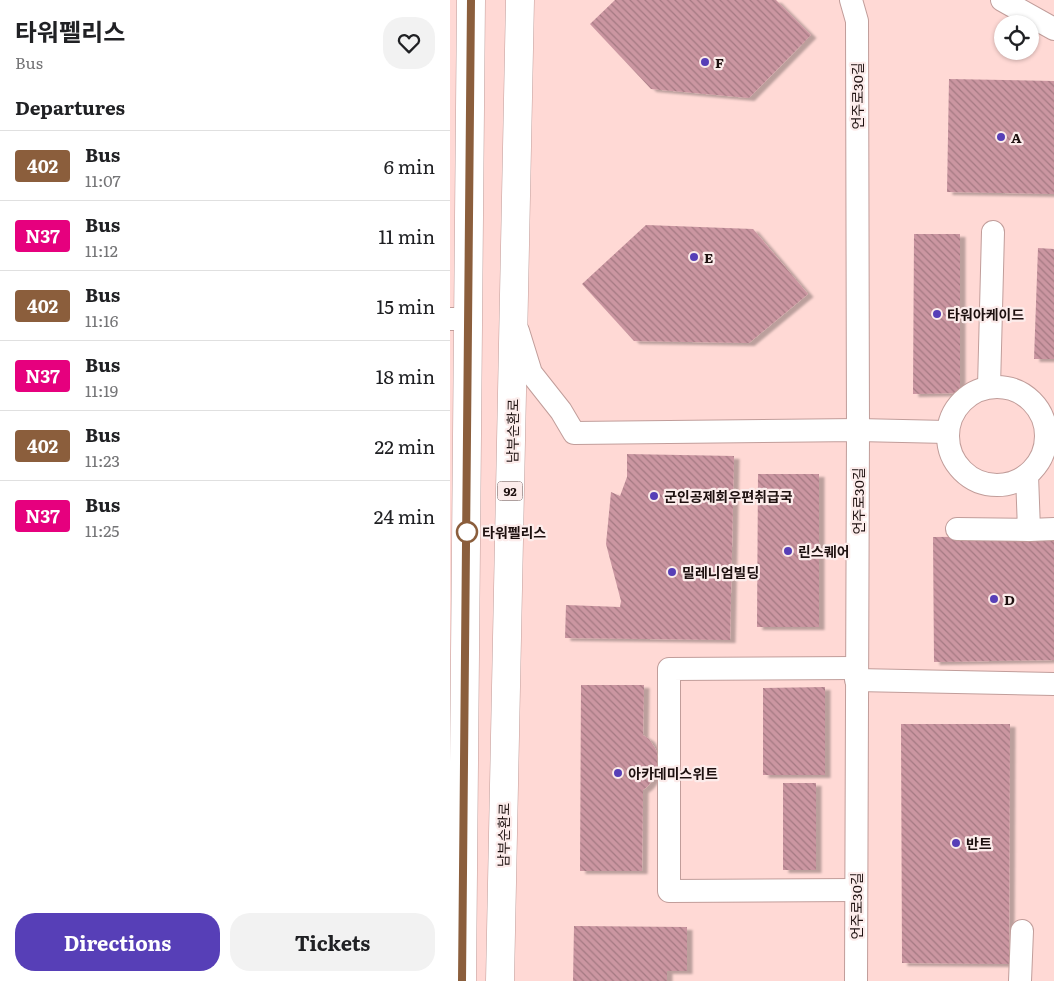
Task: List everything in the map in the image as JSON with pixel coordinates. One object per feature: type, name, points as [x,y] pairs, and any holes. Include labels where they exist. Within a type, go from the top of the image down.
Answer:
[{"type":"main road","points":[[462,981],[456,898],[459,319],[471,0]]},
{"type":"main road","name":"남부순환로","points":[[500,981],[520,0]]},
{"type":"street","points":[[854,10],[866,0]]},
{"type":"street","points":[[1002,0],[1054,29]]},
{"type":"street","name":"언주로30길","points":[[854,10],[858,430],[856,981]]},
{"type":"street","points":[[989,387],[993,232]]},
{"type":"street","points":[[514,318],[531,373],[561,411],[574,433],[858,430],[947,432]]},
{"type":"street","points":[[989,387],[1006,387],[1021,392],[1034,402],[1043,416],[1046,432],[1045,448],[1038,463],[1027,475],[1013,483],[996,485],[973,479],[966,475],[955,463],[949,448],[947,432],[952,416],[961,402],[974,392],[989,387]]},
{"type":"street","points":[[1027,475],[1028,530]]},
{"type":"street","points":[[957,529],[1054,529]]},
{"type":"street","points":[[856,890],[669,891],[669,669],[857,674],[1054,684]]},
{"type":"street","points":[[1020,981],[1022,931]]},
{"type":"building","name":"F","points":[[615,0],[776,0],[811,35],[749,98],[651,89],[590,24]]},
{"type":"building","name":"A","points":[[949,79],[1054,81],[1054,194],[947,192]]},
{"type":"building","name":"E","points":[[646,225],[753,229],[808,294],[749,343],[634,341],[582,284]]},
{"type":"building","name":"타워아케이드","points":[[914,234],[960,234],[960,393],[913,394]]},
{"type":"building","points":[[1038,248],[1054,249],[1054,359],[1034,359]]},
{"type":"building","name":"밀레니엄빌딩","points":[[627,454],[734,456],[730,640],[565,638],[566,605],[620,607],[621,601],[606,544],[611,492],[620,496],[627,477]]},
{"type":"building","name":"린스퀘어","points":[[758,474],[819,474],[819,627],[757,627]]},
{"type":"building","name":"D","points":[[1054,536],[1054,660],[934,662],[933,537]]},
{"type":"building","name":"아카데미스위트","points":[[581,685],[644,685],[643,735],[649,739],[659,757],[658,768],[654,778],[643,790],[642,871],[580,871]]},
{"type":"building","points":[[825,687],[825,775],[763,775],[763,688]]},
{"type":"building","name":"반트","points":[[901,724],[1010,724],[1009,964],[902,963]]},
{"type":"building","points":[[783,783],[816,783],[816,870],[783,870]]},
{"type":"building","points":[[574,926],[687,927],[687,971],[667,971],[667,981],[573,981]]},
{"type":"bus line","name":"402","points":[[462,981],[471,0]]},
{"type":"place","name":"F","points":[[705,62]]},
{"type":"place","name":"A","points":[[1001,137]]},
{"type":"place","name":"E","points":[[694,257]]},
{"type":"place","name":"타워아케이드","points":[[937,314]]},
{"type":"place","name":"군인공제회우편취급국","points":[[654,496]]},
{"type":"place","name":"타워펠리스","points":[[467,532]]},
{"type":"place","name":"린스퀘어","points":[[788,551]]},
{"type":"place","name":"밀레니엄빌딩","points":[[672,572]]},
{"type":"place","name":"D","points":[[994,599]]},
{"type":"place","name":"아카데미스위트","points":[[618,773]]},
{"type":"place","name":"반트","points":[[956,843]]}]
